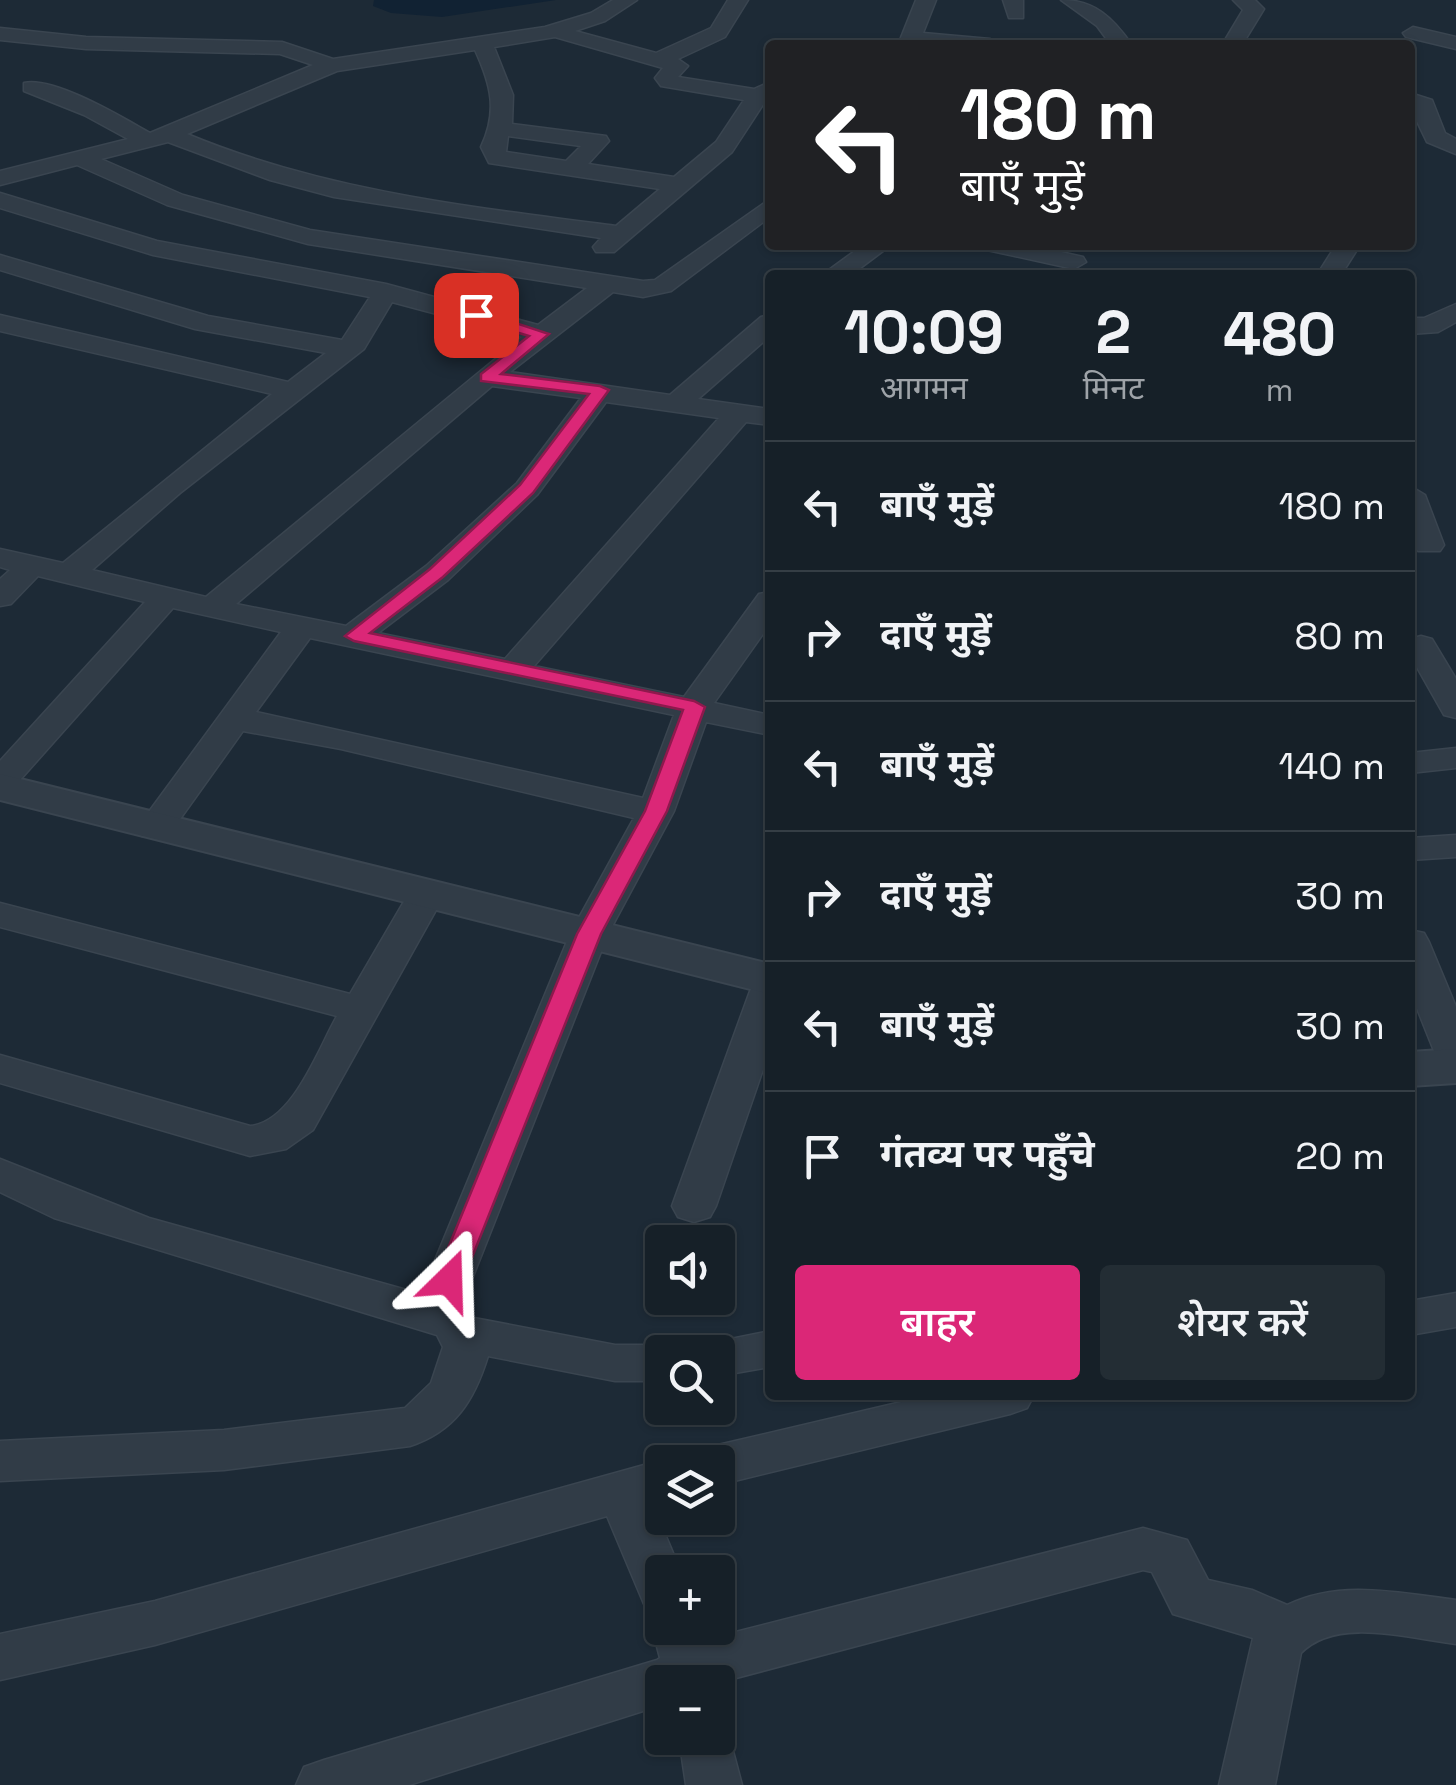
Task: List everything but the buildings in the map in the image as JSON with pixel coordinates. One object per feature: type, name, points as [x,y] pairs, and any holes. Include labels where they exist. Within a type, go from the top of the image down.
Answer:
[{"type":"street","points":[[0,178],[159,137],[332,64],[554,31],[598,17],[626,0]]},
{"type":"street","points":[[658,60],[725,30],[734,20],[738,0]]},
{"type":"street","points":[[909,40],[926,0]]},
{"type":"street","points":[[1071,0],[1104,22],[1118,40]]},
{"type":"street","points":[[1235,40],[1254,8],[1243,0]]},
{"type":"street","points":[[554,31],[680,69],[665,78],[668,82],[765,94]]},
{"type":"street","points":[[1414,33],[1456,43]]},
{"type":"street","points":[[0,34],[86,43],[282,48],[332,64]]},
{"type":"street","points":[[482,43],[500,82],[506,122],[492,148],[497,158],[682,184]]},
{"type":"street","points":[[32,87],[248,169],[310,186],[623,234]]},
{"type":"street","points":[[566,275],[623,234],[728,143],[765,95]]},
{"type":"street","points":[[1415,101],[1424,105],[1435,136],[1456,146]]},
{"type":"street","points":[[502,129],[598,141],[573,167]]},
{"type":"street","points":[[0,155],[38,169]]},
{"type":"street","points":[[80,158],[175,200],[297,234],[643,290],[662,286],[765,210]]},
{"type":"street","points":[[0,200],[153,248],[386,292],[541,334]]},
{"type":"street","points":[[842,270],[872,250]]},
{"type":"street","points":[[1021,250],[1075,261]]},
{"type":"street","points":[[0,262],[204,323],[348,349]]},
{"type":"street","points":[[212,608],[487,377],[608,284]]},
{"type":"street","points":[[68,574],[170,488],[298,392],[348,349],[368,327],[386,292]]},
{"type":"street","points":[[1415,326],[1428,326],[1456,312]]},
{"type":"street","points":[[0,323],[298,392]]},
{"type":"street","points":[[678,402],[765,327]]},
{"type":"street","points":[[487,377],[755,414]]},
{"type":"street","points":[[354,636],[436,573],[526,489],[600,390]]},
{"type":"street","points":[[513,670],[755,414]]},
{"type":"street","points":[[1415,506],[1432,545]]},
{"type":"street","points":[[0,558],[212,608],[765,724]]},
{"type":"street","points":[[0,597],[32,566]]},
{"type":"street","points":[[166,597],[0,784],[155,828],[765,978]]},
{"type":"street","points":[[449,1325],[589,934],[656,811],[694,707],[765,608]]},
{"type":"street","points":[[155,828],[302,626]]},
{"type":"street","points":[[1456,645],[1450,657],[1456,671]]},
{"type":"street","points":[[1421,646],[1456,708]]},
{"type":"street","points":[[234,719],[314,732],[503,780],[656,811]]},
{"type":"street","points":[[1415,763],[1456,758]]},
{"type":"street","points":[[1415,850],[1456,846]]},
{"type":"street","points":[[0,1069],[230,1136],[271,1139],[298,1120],[426,894]]},
{"type":"street","points":[[0,915],[360,1009]]},
{"type":"street","points":[[1418,987],[1456,1056]]},
{"type":"street","points":[[694,1206],[765,1006]]},
{"type":"street","points":[[1415,1069],[1456,1066]]},
{"type":"street","points":[[0,1174],[70,1208],[138,1231],[449,1325],[615,1363],[645,1363]]},
{"type":"street","points":[[1415,1317],[1456,1310]]},
{"type":"street","points":[[0,1461],[224,1450],[424,1423],[444,1403],[468,1346],[449,1325]]},
{"type":"street","points":[[735,1355],[765,1351]]},
{"type":"street","points":[[735,1461],[989,1400]]},
{"type":"street","points":[[0,1657],[155,1623],[642,1485],[655,1555]]},
{"type":"street","points":[[324,1785],[441,1770],[674,1678],[688,1659],[1152,1548],[1176,1562],[1191,1598],[1252,1612],[1286,1630]]},
{"type":"street","points":[[1247,1785],[1276,1643],[1286,1630],[1304,1618],[1326,1614],[1456,1622]]},
{"type":"street","points":[[709,1755],[714,1785]]},
{"type":"water","points":[[374,0],[556,0],[442,17],[391,13],[373,6]]},
{"type":"route","points":[[449,1280],[589,934],[656,811],[675,768],[694,707],[354,636],[436,573],[526,489],[600,390],[487,377],[541,334],[476,315]]}]
